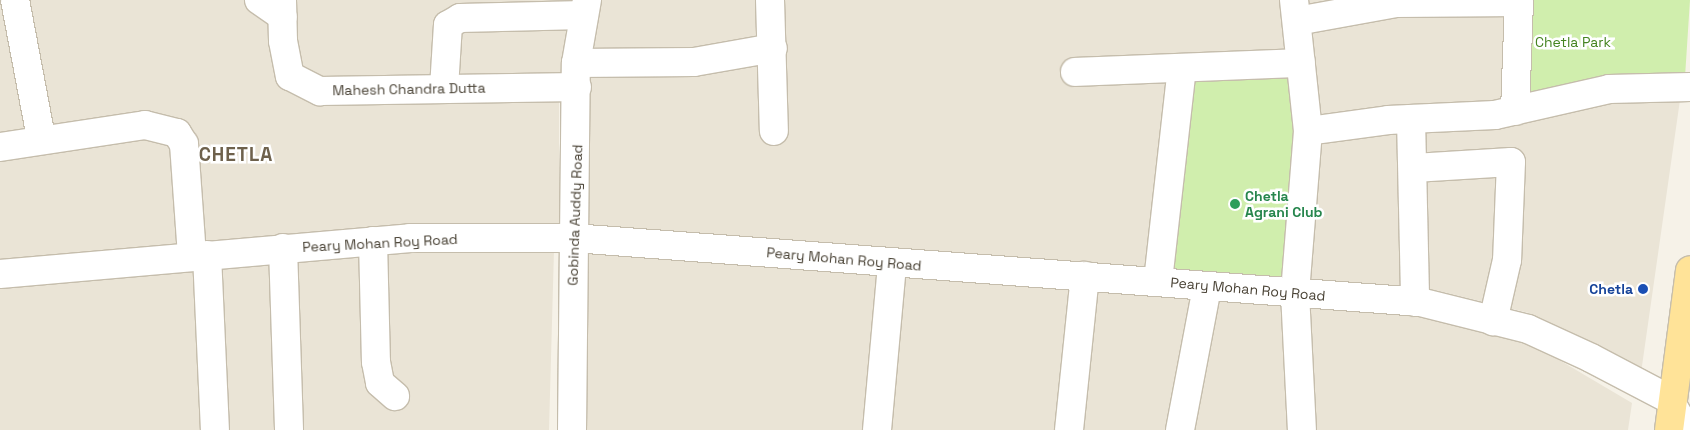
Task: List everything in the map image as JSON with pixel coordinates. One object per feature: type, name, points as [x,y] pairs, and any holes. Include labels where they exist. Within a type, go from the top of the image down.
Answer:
[{"type":"main road","points":[[1669,430],[1669,399],[1690,270]]},
{"type":"street","points":[[15,0],[11,38],[41,138]]},
{"type":"street","points":[[259,0],[282,8]]},
{"type":"street","points":[[770,0],[773,48],[774,131]]},
{"type":"street","points":[[1302,430],[1295,294],[1308,131],[1295,11],[1396,2],[1519,2],[1515,111]]},
{"type":"street","name":"Mahesh Chandra Dutta","points":[[282,8],[290,76],[320,91],[444,88],[694,62],[773,48]]},
{"type":"street","points":[[444,88],[448,25],[460,18],[585,8]]},
{"type":"street","name":"Gobinda Auddy Road","points":[[572,430],[573,238],[577,75],[585,8]]},
{"type":"street","points":[[1075,72],[1301,63]]},
{"type":"street","points":[[1158,281],[1182,68]]},
{"type":"street","points":[[1308,131],[1411,119],[1515,111],[1609,89],[1690,87]]},
{"type":"street","points":[[1411,119],[1414,168],[1415,302]]},
{"type":"street","points":[[0,147],[41,138],[145,125],[177,133],[184,144],[200,255],[215,430]]},
{"type":"street","points":[[1414,168],[1511,162],[1508,260],[1493,321]]},
{"type":"street","name":"Peary Mohan Roy Road","points":[[0,274],[374,241],[573,238],[892,264],[1158,281],[1207,287],[1415,302],[1528,330],[1669,399]]},
{"type":"street","points":[[374,241],[376,362],[380,383],[395,396]]},
{"type":"street","points":[[283,248],[289,430]]},
{"type":"street","points":[[876,430],[892,264]]},
{"type":"street","points":[[1069,430],[1085,276]]},
{"type":"street","points":[[1180,430],[1207,287]]},
{"type":"street","points":[[1669,399],[1687,430]]},
{"type":"shaded area","points":[[0,0],[273,0],[283,82],[559,93],[559,230],[0,262]]},
{"type":"shaded area","points":[[290,0],[575,0],[567,76],[330,80],[302,66],[292,36]]},
{"type":"shaded area","points":[[593,0],[1287,0],[1293,58],[1152,273],[575,230]]},
{"type":"shaded area","points":[[1305,0],[1392,0],[1513,11],[1514,121],[1610,92],[1681,93],[1640,380],[1529,313],[1435,290],[1308,286]]},
{"type":"shaded area","points":[[576,248],[1288,305],[1291,430],[564,430]]},
{"type":"shaded area","points":[[407,249],[554,250],[549,430],[0,430],[0,283]]},
{"type":"shaded area","points":[[1307,307],[1417,315],[1527,341],[1632,403],[1628,430],[1313,430]]},
{"type":"green space","name":"Chetla Park","points":[[1530,0],[1690,0],[1685,77],[1616,75],[1531,98]]},
{"type":"green space","name":"Chetla Agrani Club","points":[[1295,69],[1301,134],[1289,287],[1167,273],[1188,73]]},
{"type":"place","name":"Chetla Agrani Club","points":[[1235,204]]},
{"type":"place","name":"Chetla","points":[[1643,289]]},
{"type":"district","name":"CHETLA","points":[[236,155]]}]
